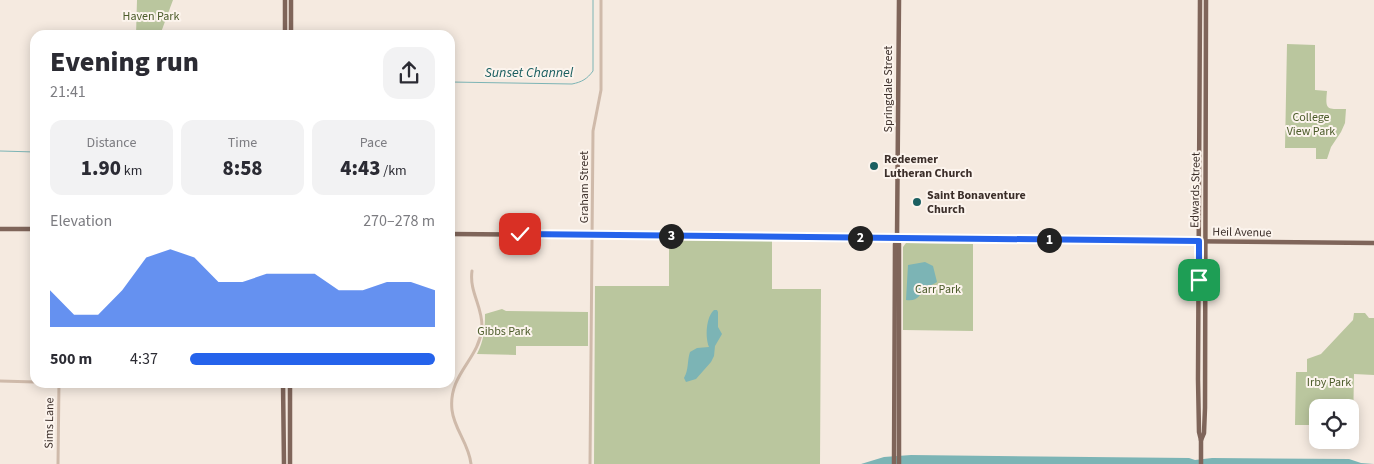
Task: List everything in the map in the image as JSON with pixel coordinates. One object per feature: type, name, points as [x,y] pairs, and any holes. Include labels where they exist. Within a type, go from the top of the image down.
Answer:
[{"type":"main road","points":[[285,30],[286,0]]},
{"type":"main road","points":[[291,0],[291,30]]},
{"type":"main road","name":"Springdale Street","points":[[894,464],[896,456],[895,244],[897,239],[899,0]]},
{"type":"main road","name":"Edwards Street","points":[[1200,0],[1202,241]]},
{"type":"main road","name":"Edwards Street","points":[[1201,464],[1201,440],[1198,432],[1206,0]]},
{"type":"main road","points":[[0,229],[30,229]]},
{"type":"main road","name":"Heil Avenue","points":[[455,234],[1374,243]]},
{"type":"main road","points":[[283,388],[284,464]]},
{"type":"main road","points":[[290,388],[290,464]]},
{"type":"main road","name":"Springdale Street","points":[[896,456],[899,464]]},
{"type":"street","name":"Graham Street","points":[[590,464],[593,131],[594,118],[600,96],[601,0]]},
{"type":"street","points":[[455,386],[457,379],[475,351],[481,335],[482,317],[474,295],[471,279],[472,271]]},
{"type":"street","points":[[0,382],[30,382]]},
{"type":"street","name":"Sims Lane","points":[[58,464],[59,388]]},
{"type":"street","points":[[454,388],[452,410],[456,427],[470,455],[471,464]]},
{"type":"green space","name":"Haven Park","points":[[137,0],[173,0],[162,30],[136,30]]},
{"type":"green space","name":"College View Park","points":[[1287,44],[1315,45],[1315,90],[1327,91],[1326,102],[1329,108],[1346,109],[1345,123],[1331,147],[1327,159],[1316,159],[1316,148],[1285,148]]},
{"type":"green space","points":[[669,240],[772,241],[772,289],[821,289],[820,464],[594,464],[595,286],[669,286]]},
{"type":"green space","name":"Carr Park","points":[[906,243],[973,244],[973,331],[903,330],[903,247]]},
{"type":"green space","name":"Gibbs Park","points":[[502,309],[506,311],[588,312],[588,346],[516,346],[516,355],[477,354],[484,334],[485,314]]},
{"type":"green space","name":"Irby Park","points":[[1354,313],[1365,313],[1369,318],[1374,318],[1374,375],[1354,374],[1354,399],[1309,399],[1309,425],[1295,425],[1296,372],[1307,372],[1307,359],[1321,354],[1353,320]]},
{"type":"water","points":[[925,262],[933,266],[937,282],[927,287],[916,299],[906,300],[908,265]]},
{"type":"water","points":[[714,310],[718,312],[718,327],[722,334],[715,346],[714,356],[696,379],[686,382],[684,378],[690,352],[697,348],[709,347],[707,327],[709,317]]},
{"type":"water","points":[[911,455],[1189,458],[1195,460],[1212,458],[1349,459],[1361,463],[1374,464],[861,464],[884,457]]},
{"type":"waterway","name":"Sunset Channel","points":[[455,82],[572,84],[584,80],[593,71],[593,0]]},
{"type":"waterway","name":"Sunset Channel","points":[[0,151],[30,152]]},
{"type":"place","name":"Redeemer Lutheran Church","points":[[874,166]]},
{"type":"place","name":"Saint Bonaventure Church","points":[[917,202]]},
{"type":"route","points":[[520,234],[1199,241],[1199,280]]}]
